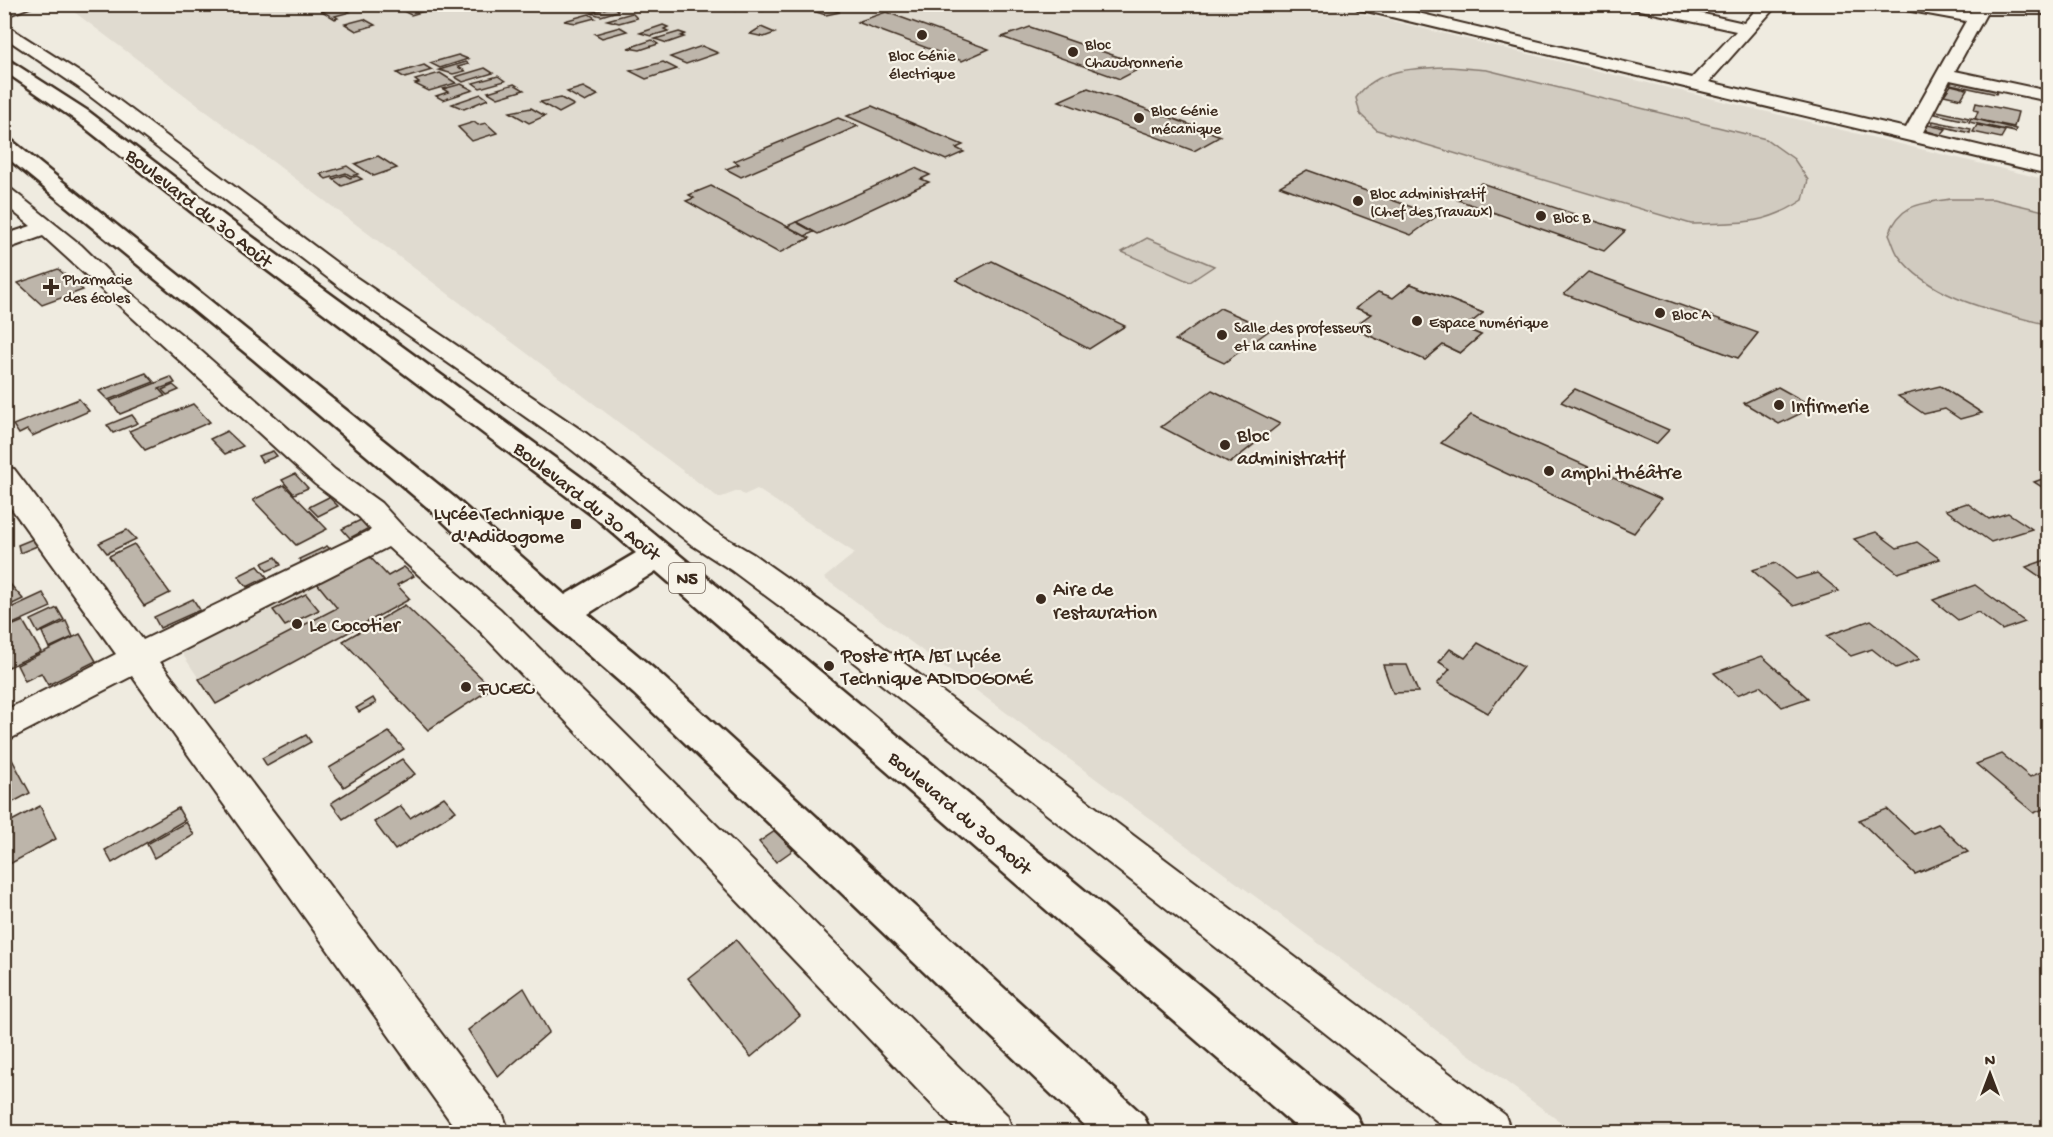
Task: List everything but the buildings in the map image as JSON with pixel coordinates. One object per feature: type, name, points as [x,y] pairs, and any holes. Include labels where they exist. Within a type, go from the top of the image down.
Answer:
[{"type":"highway","name":"Boulevard du 30 Août","points":[[4,63],[81,115],[235,235],[608,512],[1339,1132]]},
{"type":"highway","points":[[4,144],[394,462],[563,613],[647,684],[1126,1132]]},
{"type":"highway","points":[[563,613],[659,554]]},
{"type":"street","points":[[4,12],[30,4]]},
{"type":"street","points":[[1358,4],[2049,168]]},
{"type":"street","points":[[1635,4],[1748,29]]},
{"type":"street","points":[[1696,85],[1770,4]]},
{"type":"street","points":[[1900,4],[1980,10],[2049,9]]},
{"type":"street","points":[[1911,135],[1980,10]]},
{"type":"street","points":[[4,29],[84,83],[349,282],[577,440],[703,538],[742,562],[836,630],[1488,1132]]},
{"type":"street","points":[[1945,74],[2049,96]]},
{"type":"street","points":[[4,193],[73,250],[120,296],[184,349],[325,477],[370,510],[392,533],[488,618],[977,1128]]},
{"type":"street","points":[[4,243],[45,228]]},
{"type":"street","points":[[4,477],[486,1132]]},
{"type":"street","points":[[4,728],[137,658],[392,533]]},
{"type":"shaded area","points":[[65,5],[1326,5],[2048,180],[2048,1132],[1574,1132],[824,578],[855,553],[757,489],[744,495],[738,491],[719,498]]},
{"type":"shaded area","points":[[1450,67],[1487,70],[1766,139],[1794,159],[1808,180],[1803,200],[1776,215],[1763,219],[1736,223],[1691,224],[1377,130],[1360,114],[1356,98],[1365,88],[1386,75],[1410,69]]},
{"type":"shaded area","points":[[1950,199],[1993,199],[2048,212],[2048,325],[1987,309],[1947,293],[1928,283],[1898,255],[1889,234],[1899,216],[1921,204]]},
{"type":"shaded area","points":[[1147,238],[1214,266],[1190,282],[1122,252]]},
{"type":"shaded area","name":"Le Cocotier","points":[[369,556],[410,599],[216,704],[179,649]]},
{"type":"place","name":"Bloc Génie électrique","points":[[922,35]]},
{"type":"place","name":"Bloc Chaudronnerie","points":[[1073,52]]},
{"type":"place","name":"Bloc Génie mécanique","points":[[1139,118]]},
{"type":"place","name":"Bloc administratif (Chef des Travaux)","points":[[1358,201]]},
{"type":"place","name":"Bloc B","points":[[1541,216]]},
{"type":"place","name":"Pharmacie des écoles","points":[[51,287]]},
{"type":"place","name":"Bloc A","points":[[1660,313]]},
{"type":"place","name":"Espace numérique","points":[[1417,321]]},
{"type":"place","name":"Salle des professeurs et la cantine","points":[[1222,335]]},
{"type":"place","name":"Infirmerie","points":[[1779,405]]},
{"type":"place","name":"Bloc administratif","points":[[1225,445]]},
{"type":"place","name":"amphi théâtre","points":[[1549,471]]},
{"type":"place","name":"Lycée Technique d'Adidogome","points":[[576,524]]},
{"type":"place","name":"Aire de restauration","points":[[1041,599]]},
{"type":"place","name":"Le Cocotier","points":[[297,624]]},
{"type":"place","name":"Poste HTA /BT Lycée Technique ADIDOGOMÉ","points":[[829,666]]},
{"type":"place","name":"FUCEC","points":[[466,687]]}]
